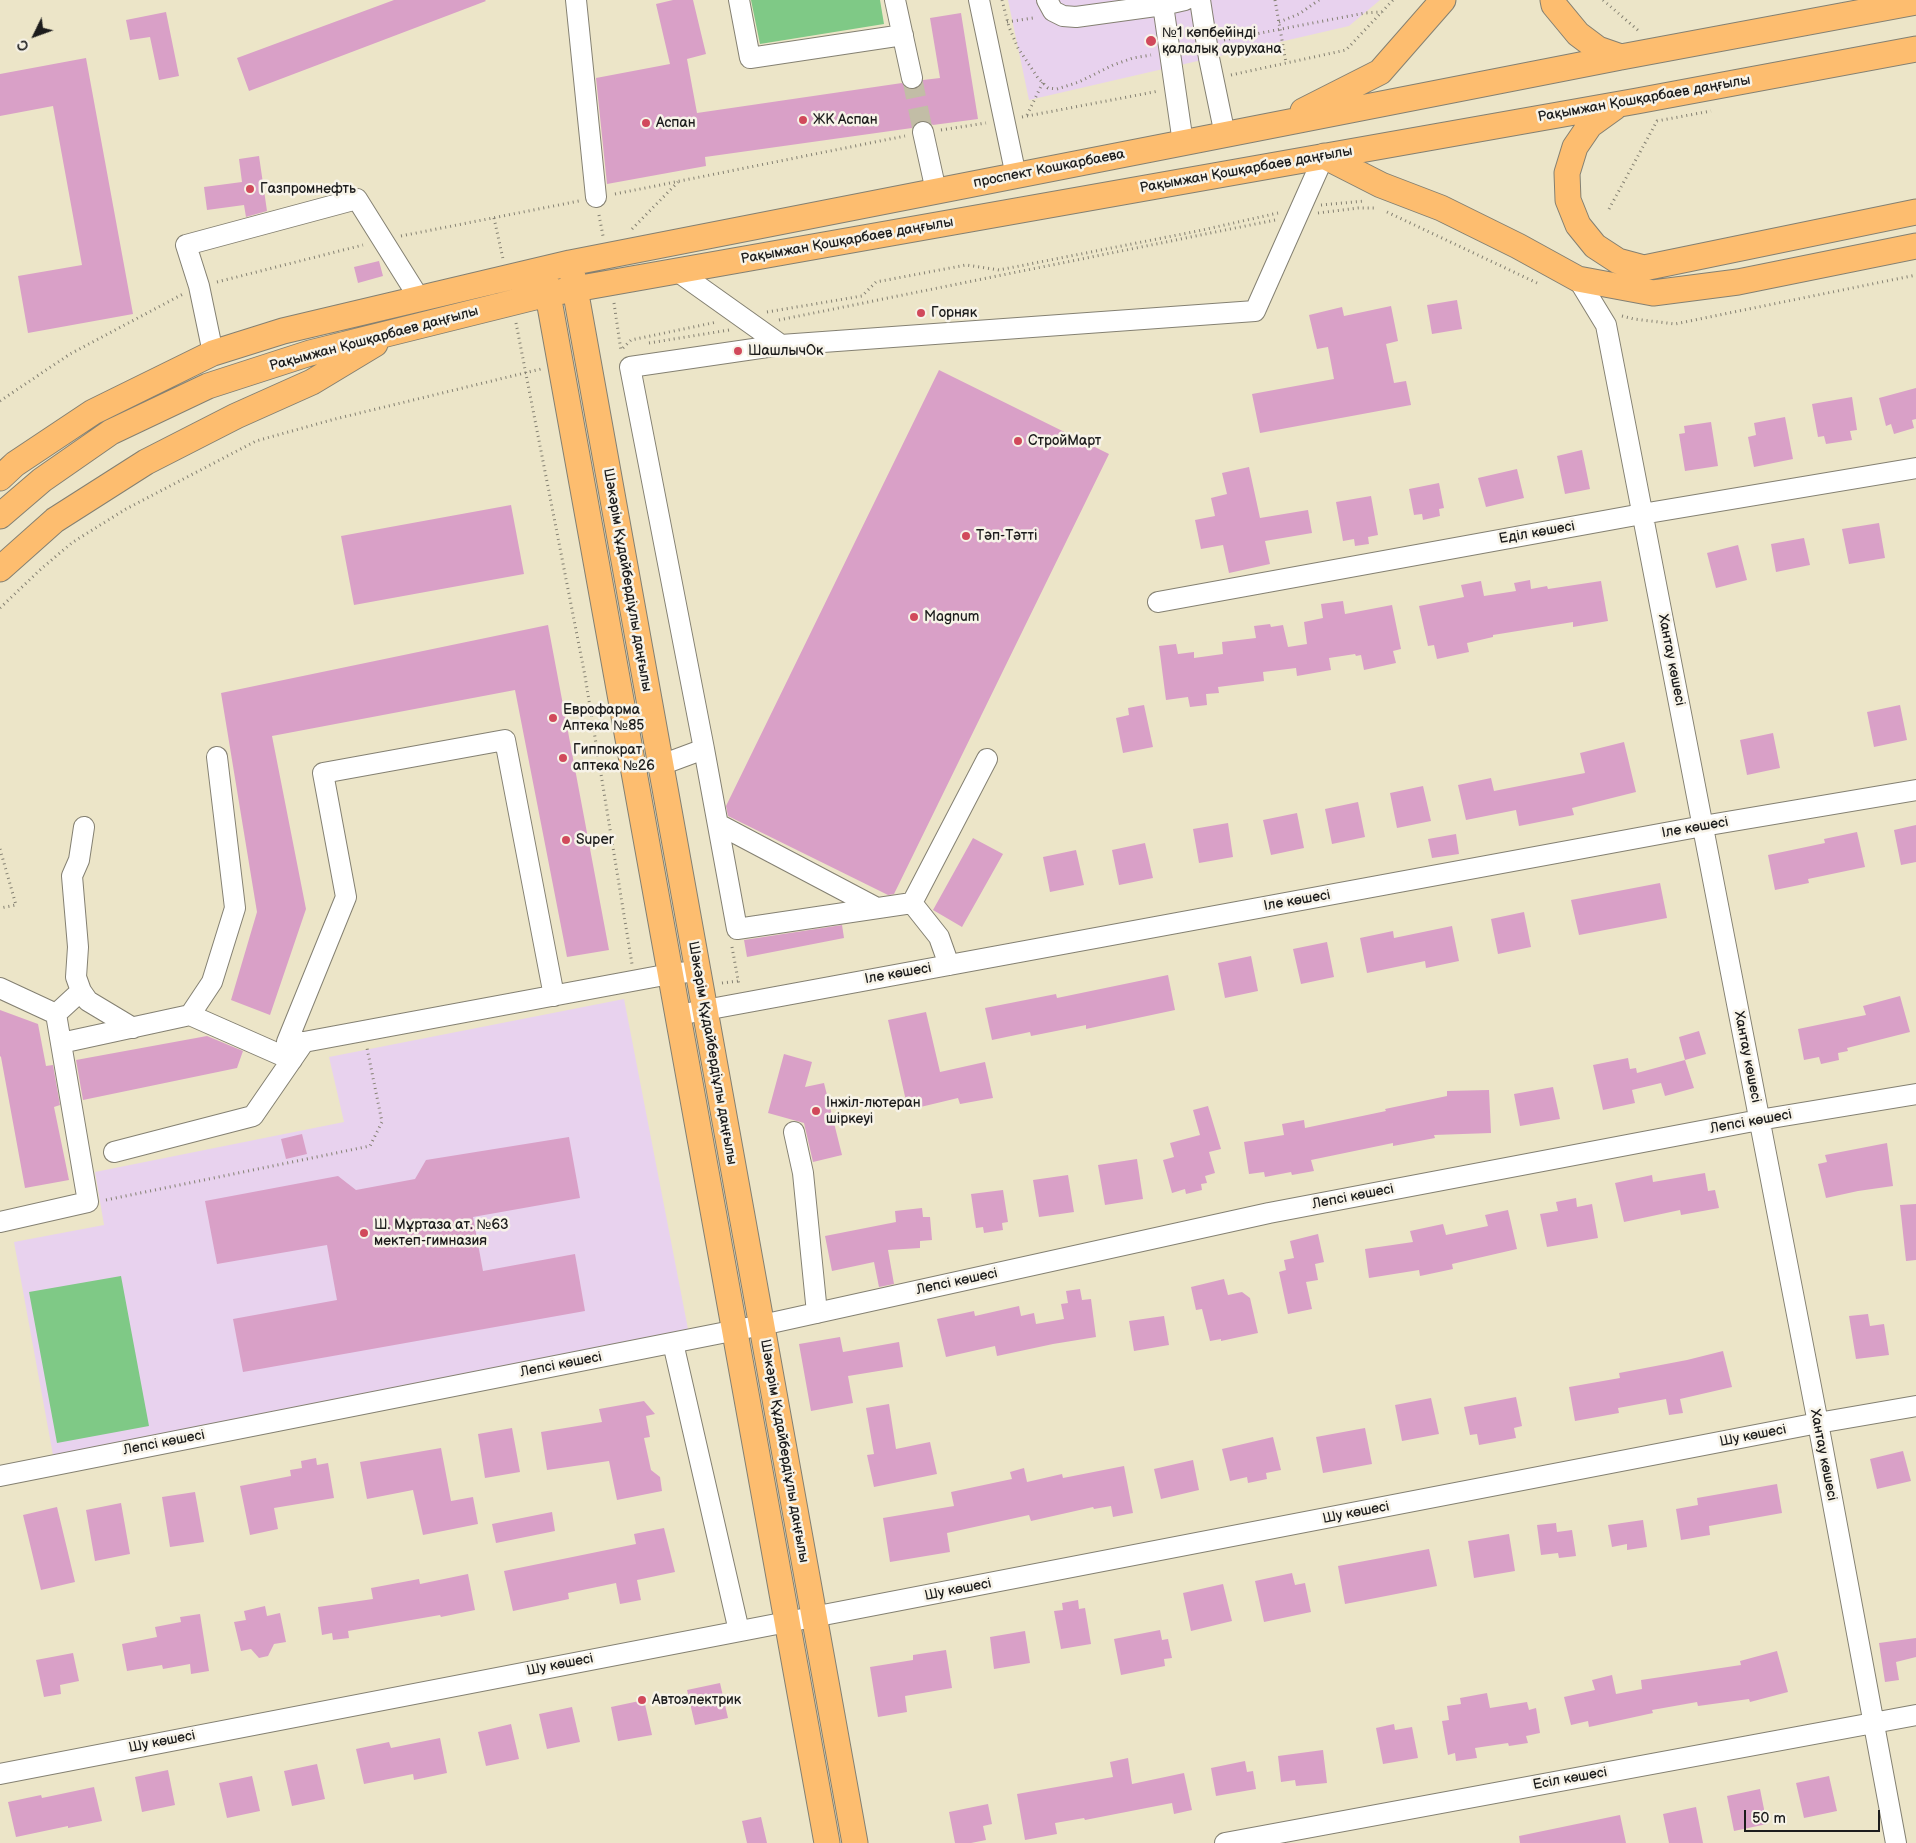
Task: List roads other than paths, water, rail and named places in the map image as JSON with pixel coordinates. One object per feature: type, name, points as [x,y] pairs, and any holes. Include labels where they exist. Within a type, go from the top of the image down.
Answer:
[{"type":"main road","points":[[1274,125],[1380,72],[1443,0]]},
{"type":"main road","points":[[1553,0],[1554,5],[1578,34],[1598,49],[1621,57],[1916,2]]},
{"type":"main road","name":"Рақымжан Қошқарбаев даңғылы","points":[[0,516],[42,480],[112,432],[208,386],[310,353],[547,294],[1637,101],[1916,49]]},
{"type":"main road","name":"проспект Кошкарбаева","points":[[543,268],[1621,57]]},
{"type":"main road","points":[[1637,101],[1612,108],[1590,125],[1575,147],[1567,173],[1568,200],[1578,225],[1595,246],[1618,261],[1644,268],[1916,212]]},
{"type":"main road","points":[[1324,156],[1381,185],[1441,208],[1518,246],[1578,279],[1653,293],[1738,282],[1916,246]]},
{"type":"main road","name":"Шәкәрім Құдайбердіұлы даңғылы","points":[[570,263],[855,1843]]},
{"type":"main road","name":"Рақымжан Қошқарбаев даңғылы","points":[[0,478],[15,464],[93,412],[213,353],[283,331],[543,268]]},
{"type":"main road","name":"Шәкәрім Құдайбердіұлы даңғылы","points":[[543,268],[827,1843]]},
{"type":"main road","points":[[0,569],[54,520],[146,462],[236,416],[312,382],[396,331]]},
{"type":"street","points":[[576,0],[596,198]]},
{"type":"street","points":[[740,0],[750,58],[903,35]]},
{"type":"street","points":[[896,0],[912,78]]},
{"type":"street","points":[[979,0],[1016,176]]},
{"type":"street","points":[[1047,0],[1054,12],[1063,16],[1076,17],[1185,0]]},
{"type":"street","points":[[1200,0],[1213,79],[1225,135]]},
{"type":"street","points":[[1162,3],[1183,143]]},
{"type":"street","points":[[923,132],[936,191]]},
{"type":"street","points":[[912,902],[737,929],[630,366],[781,345],[1255,312],[1324,156]]},
{"type":"street","points":[[213,353],[199,286],[186,244],[357,198],[419,298]]},
{"type":"street","points":[[677,271],[781,345]]},
{"type":"street","name":"Хантау көшесі","points":[[1578,279],[1606,325],[1818,1423],[1896,1843]]},
{"type":"street","name":"Еділ көшесі","points":[[1158,602],[1642,514],[1916,468]]},
{"type":"street","points":[[554,996],[505,740],[323,773],[346,897],[287,1042],[304,1042],[363,1032],[635,981],[670,974],[698,971]]},
{"type":"street","points":[[661,766],[704,749]]},
{"type":"street","points":[[190,1015],[212,982],[235,908],[217,757]]},
{"type":"street","points":[[912,902],[987,759]]},
{"type":"street","name":"Іле көшесі","points":[[678,1015],[1703,826],[1916,790]]},
{"type":"street","points":[[718,824],[877,908]]},
{"type":"street","points":[[84,827],[79,860],[72,876],[78,948],[76,977],[81,991],[88,1001],[133,1028]]},
{"type":"street","points":[[912,902],[938,937],[949,965]]},
{"type":"street","points":[[0,988],[56,1014]]},
{"type":"street","points":[[56,1014],[81,991]]},
{"type":"street","points":[[0,1222],[88,1202],[56,1014]]},
{"type":"street","points":[[61,1044],[190,1015],[292,1060]]},
{"type":"street","points":[[114,1152],[253,1116],[304,1042]]},
{"type":"street","name":"Лепсі көшесі","points":[[0,1476],[762,1325],[1269,1213],[1759,1120],[1916,1094]]},
{"type":"street","points":[[794,1132],[803,1173],[817,1313]]},
{"type":"street","points":[[673,1343],[739,1631]]},
{"type":"street","name":"Шу көшесі","points":[[0,1774],[787,1621],[814,1618],[1818,1423],[1916,1406]]},
{"type":"street","name":"Есіл көшесі","points":[[1225,1843],[1916,1715]]},
{"type":"tunnel","points":[[912,78],[923,132]]},
{"type":"place","name":"№1 көпбейінді қалалық аурухана","points":[[1151,41]]},
{"type":"place","name":"ЖК Аспан","points":[[803,120]]},
{"type":"place","name":"Аспан","points":[[646,123]]},
{"type":"place","name":"Газпромнефть","points":[[250,189]]},
{"type":"place","name":"Горняк","points":[[921,313]]},
{"type":"place","name":"ШашлычОк","points":[[738,351]]},
{"type":"place","name":"СтройМарт","points":[[1018,441]]},
{"type":"place","name":"Тәп-Тәтті","points":[[966,536]]},
{"type":"place","name":"Magnum","points":[[914,617]]},
{"type":"place","name":"Еврофарма Аптека №85","points":[[553,718]]},
{"type":"place","name":"Гиппократ аптека №26","points":[[563,758]]},
{"type":"place","name":"Super","points":[[566,840]]},
{"type":"place","name":"Інжіл-лютеран шіркеуі","points":[[816,1111]]},
{"type":"place","name":"Ш. Мұртаза ат. №63 мектеп-гимназия","points":[[364,1233]]},
{"type":"place","name":"Автоэлектрик","points":[[642,1700]]}]
